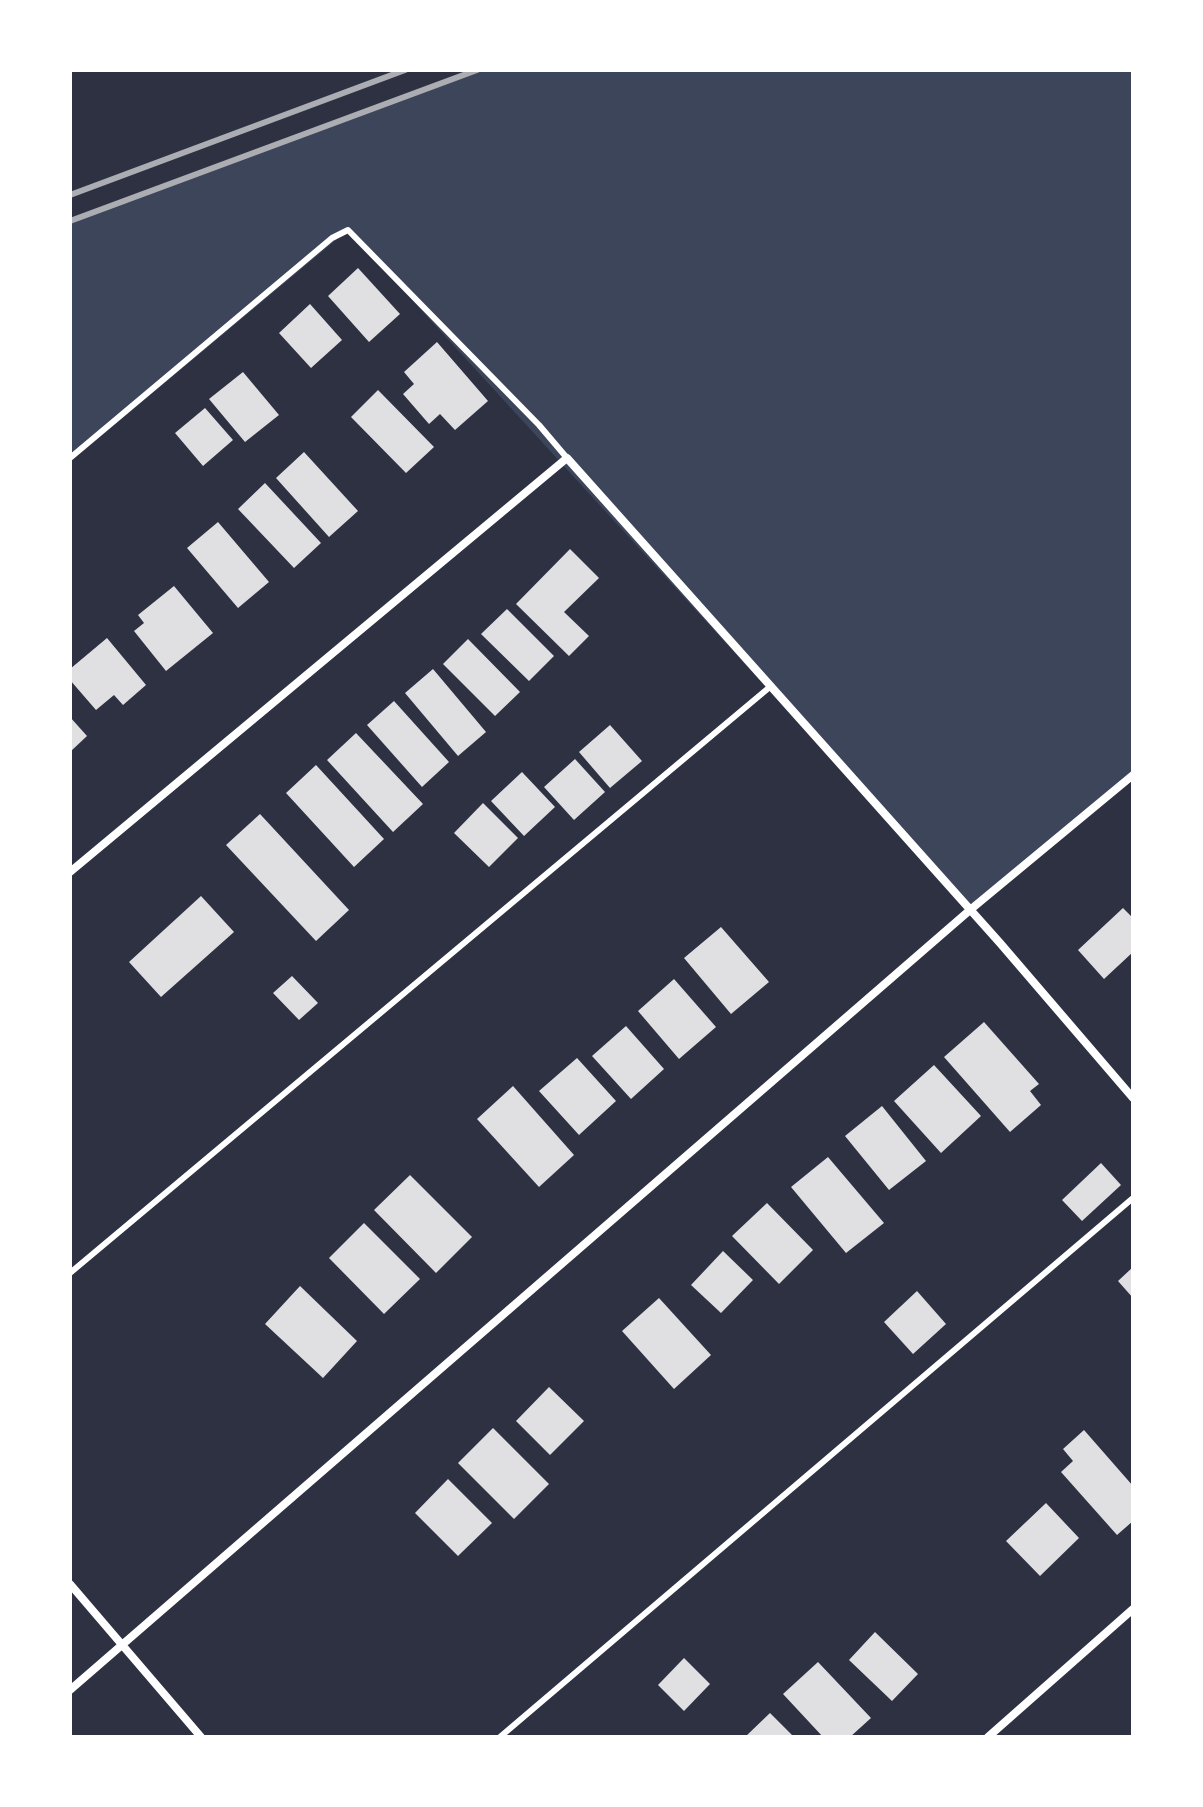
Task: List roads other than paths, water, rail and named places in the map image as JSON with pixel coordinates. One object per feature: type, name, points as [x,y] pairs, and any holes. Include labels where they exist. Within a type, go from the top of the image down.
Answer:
[{"type":"street","points":[[70,872],[567,458],[970,910],[1133,1098]]},
{"type":"street","points":[[70,1690],[970,910],[1133,775]]},
{"type":"street","points":[[70,1584],[201,1737]]},
{"type":"street","points":[[988,1737],[1133,1609]]},
{"type":"lane","points":[[70,458],[332,238],[348,230],[539,425],[567,458]]},
{"type":"lane","points":[[70,1273],[771,686]]},
{"type":"lane","points":[[500,1737],[1133,1198]]},
{"type":"railway","points":[[70,195],[405,70]]},
{"type":"railway","points":[[70,221],[477,70]]}]
